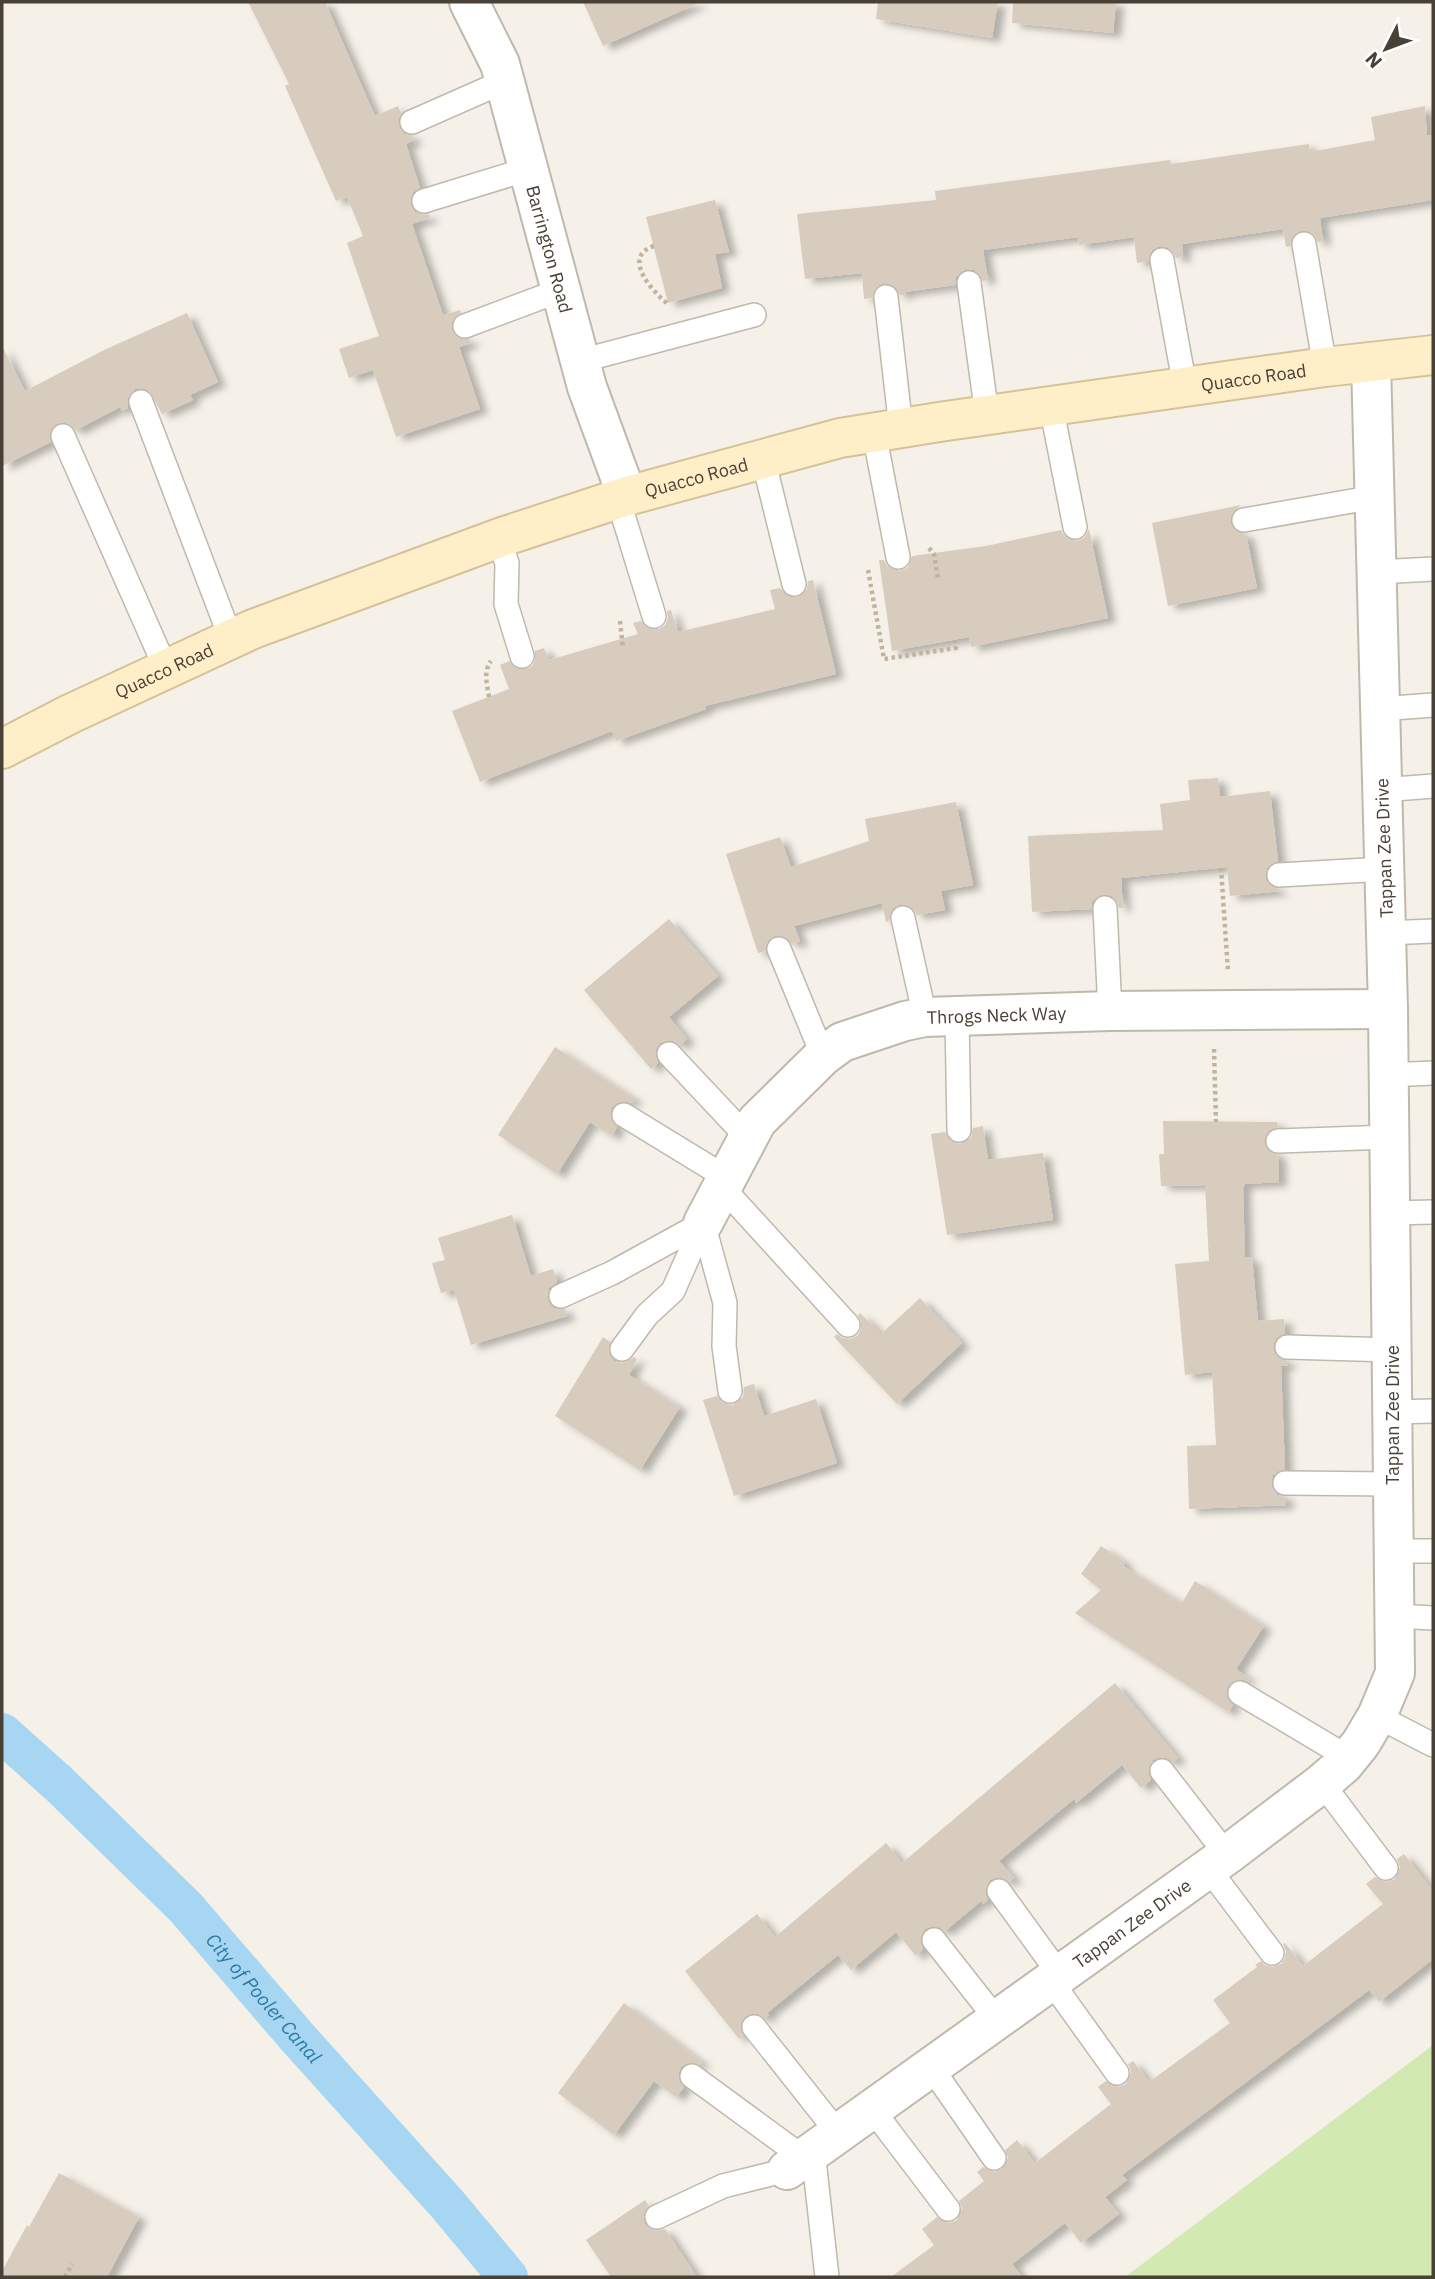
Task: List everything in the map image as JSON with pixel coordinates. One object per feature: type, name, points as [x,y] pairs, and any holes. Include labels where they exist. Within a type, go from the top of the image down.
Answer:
[{"type":"street","name":"Barrington Road","points":[[469,2],[500,64],[587,387],[623,498]]},
{"type":"street","name":"Quacco Road","points":[[2,749],[231,639],[498,538],[623,498],[763,459],[840,438],[888,430],[1325,367],[1433,355]]},
{"type":"street","name":"Tappan Zee Drive","points":[[810,2153],[1218,1862],[1336,1770],[1361,1743],[1377,1716],[1395,1673],[1388,1009],[1371,362]]},
{"type":"street","name":"Throgs Neck Way","points":[[703,1223],[757,1121],[823,1056],[842,1042],[905,1021],[941,1017],[1110,1011],[1388,1009]]},
{"type":"lane","points":[[412,122],[505,81]]},
{"type":"lane","points":[[424,201],[528,169]]},
{"type":"lane","points":[[1304,244],[1325,367]]},
{"type":"lane","points":[[1163,260],[1185,387]]},
{"type":"lane","points":[[969,283],[987,415]]},
{"type":"lane","points":[[465,326],[561,290]]},
{"type":"lane","points":[[886,297],[888,430],[897,552]]},
{"type":"lane","points":[[580,361],[754,315]]},
{"type":"lane","points":[[141,402],[231,639]]},
{"type":"lane","points":[[1051,406],[1075,527]]},
{"type":"lane","points":[[63,436],[166,669]]},
{"type":"lane","points":[[763,459],[794,584]]},
{"type":"lane","points":[[1244,520],[1375,497]]},
{"type":"lane","points":[[623,498],[654,616]]},
{"type":"lane","points":[[498,538],[507,563],[506,604],[522,656]]},
{"type":"lane","points":[[1377,572],[1433,569]]},
{"type":"lane","points":[[1380,709],[1433,705]]},
{"type":"lane","points":[[1382,790],[1433,786]]},
{"type":"lane","points":[[1279,875],[1384,869]]},
{"type":"lane","points":[[1105,908],[1110,1011]]},
{"type":"lane","points":[[903,918],[941,1017],[959,1130]]},
{"type":"lane","points":[[1386,933],[1433,931]]},
{"type":"lane","points":[[779,949],[823,1056]]},
{"type":"lane","points":[[669,1054],[748,1138]]},
{"type":"lane","points":[[1388,1075],[1433,1073]]},
{"type":"lane","points":[[624,1115],[724,1182],[848,1325]]},
{"type":"lane","points":[[1278,1141],[1390,1137]]},
{"type":"lane","points":[[1390,1213],[1433,1212]]},
{"type":"lane","points":[[561,1296],[612,1273],[703,1223]]},
{"type":"lane","points":[[622,1349],[648,1315],[673,1290],[703,1223]]},
{"type":"lane","points":[[703,1223],[725,1303],[723,1346],[730,1391]]},
{"type":"lane","points":[[1287,1347],[1392,1350]]},
{"type":"lane","points":[[1392,1412],[1433,1411]]},
{"type":"lane","points":[[1285,1483],[1392,1484]]},
{"type":"lane","points":[[1393,1551],[1433,1551]]},
{"type":"lane","points":[[1394,1616],[1433,1618]]},
{"type":"lane","points":[[1240,1693],[1336,1770],[1386,1868]]},
{"type":"lane","points":[[1377,1716],[1433,1745]]},
{"type":"lane","points":[[1162,1771],[1272,1953]]},
{"type":"lane","points":[[999,1891],[1117,2073]]},
{"type":"lane","points":[[934,1940],[997,2020]]},
{"type":"lane","points":[[754,2027],[810,2153],[827,2277]]},
{"type":"lane","points":[[931,2067],[994,2158]]},
{"type":"lane","points":[[692,2077],[810,2153]]},
{"type":"lane","points":[[872,2109],[948,2209]]},
{"type":"lane","points":[[657,2217],[723,2186],[810,2153]]},
{"type":"path","points":[[654,246],[642,252],[639,259],[640,272],[661,298],[689,315],[697,330]]},
{"type":"path","points":[[897,552],[865,552],[884,659],[956,648],[955,640]]},
{"type":"path","points":[[1216,1122],[1222,1010],[1221,868]]},
{"type":"path","points":[[65,2277],[72,2264]]},
{"type":"green space","points":[[1433,2045],[1433,2277],[1125,2277]]},
{"type":"building","points":[[248,2],[325,2],[375,116],[398,106],[401,113],[398,120],[400,128],[414,140],[406,144],[420,188],[413,192],[410,204],[415,212],[429,214],[430,218],[412,224],[443,315],[460,310],[461,313],[451,323],[452,330],[457,337],[469,339],[471,343],[459,347],[480,409],[396,437],[373,370],[349,378],[339,349],[379,336],[347,243],[363,236],[347,197],[336,201],[285,86],[289,84]]},
{"type":"building","points":[[583,2],[701,2],[603,46]]},
{"type":"building","points":[[878,2],[998,2],[992,38],[876,19]]},
{"type":"building","points":[[1013,2],[1116,2],[1113,33],[1012,23]]},
{"type":"building","points":[[1425,106],[1427,136],[1433,135],[1433,200],[1320,218],[1323,241],[1318,242],[1314,235],[1302,230],[1295,234],[1290,246],[1286,247],[1283,229],[1182,244],[1183,257],[1176,258],[1167,247],[1159,246],[1152,250],[1148,261],[1137,263],[1134,237],[1079,245],[1078,237],[983,250],[988,280],[983,281],[975,270],[966,269],[956,277],[955,285],[904,292],[905,295],[900,295],[892,285],[884,283],[874,291],[872,298],[864,299],[862,273],[805,279],[797,214],[936,200],[935,191],[1170,160],[1171,164],[1309,144],[1310,152],[1375,140],[1371,117]]},
{"type":"building","points":[[715,200],[729,252],[715,254],[722,288],[668,303],[646,217]]},
{"type":"building","points":[[187,313],[218,382],[190,395],[193,400],[162,414],[150,392],[144,388],[135,389],[127,399],[128,408],[122,411],[120,407],[76,430],[65,422],[57,424],[49,434],[51,442],[2,466],[2,346],[25,391],[104,350]]},
{"type":"building","points":[[1241,505],[1231,515],[1230,523],[1239,533],[1246,534],[1257,588],[1168,606],[1152,523]]},
{"type":"building","points":[[1089,529],[1108,618],[971,647],[969,637],[892,651],[879,560],[884,560],[888,567],[900,571],[908,567],[912,556],[986,546],[1061,530],[1065,537],[1077,541],[1085,537]]},
{"type":"building","points":[[813,580],[836,674],[705,706],[706,709],[616,741],[612,731],[480,782],[452,711],[509,689],[500,665],[509,661],[518,669],[525,669],[532,666],[535,651],[544,648],[549,660],[638,634],[633,623],[641,621],[650,629],[659,629],[665,625],[667,611],[671,610],[678,632],[775,609],[770,590],[780,588],[789,597],[798,597],[807,589],[808,581]]},
{"type":"building","points":[[1218,778],[1220,797],[1270,791],[1278,861],[1267,868],[1265,876],[1268,883],[1281,891],[1230,896],[1227,867],[1121,878],[1123,908],[1119,908],[1112,896],[1105,894],[1092,902],[1091,909],[1032,912],[1028,836],[1163,830],[1160,804],[1190,800],[1188,780]]},
{"type":"building","points":[[956,802],[973,885],[941,891],[945,910],[917,915],[913,908],[901,904],[893,908],[889,921],[886,922],[882,903],[794,926],[800,941],[792,944],[787,938],[774,936],[768,941],[766,951],[758,953],[726,854],[780,837],[791,867],[869,841],[865,819]]},
{"type":"building","points":[[669,919],[718,976],[669,1017],[687,1039],[680,1045],[672,1040],[660,1043],[655,1051],[658,1063],[651,1069],[584,990]]},
{"type":"building","points":[[555,1047],[635,1099],[632,1103],[624,1101],[612,1107],[610,1115],[617,1127],[612,1136],[590,1122],[557,1174],[498,1135]]},
{"type":"building","points":[[1163,1121],[1277,1122],[1278,1127],[1270,1130],[1264,1141],[1267,1149],[1278,1155],[1279,1182],[1245,1184],[1243,1188],[1245,1258],[1252,1257],[1258,1321],[1284,1319],[1285,1333],[1276,1339],[1273,1347],[1279,1358],[1288,1361],[1288,1365],[1281,1366],[1285,1469],[1273,1475],[1271,1484],[1277,1495],[1286,1497],[1286,1505],[1189,1509],[1187,1446],[1216,1445],[1212,1372],[1185,1375],[1175,1264],[1209,1261],[1205,1185],[1161,1186],[1159,1154],[1164,1154]]},
{"type":"building","points":[[983,1126],[988,1160],[1043,1153],[1053,1220],[947,1235],[931,1134],[945,1132],[952,1142],[960,1144],[971,1137],[973,1128]]},
{"type":"building","points":[[512,1215],[531,1276],[553,1269],[557,1282],[549,1288],[548,1301],[553,1308],[565,1309],[567,1316],[471,1345],[454,1290],[441,1293],[432,1263],[445,1260],[438,1238]]},
{"type":"building","points":[[920,1298],[962,1343],[897,1404],[834,1337],[837,1334],[850,1339],[858,1335],[861,1329],[858,1315],[860,1313],[881,1334]]},
{"type":"building","points":[[603,1337],[610,1342],[609,1354],[614,1361],[621,1363],[634,1357],[637,1359],[629,1375],[680,1407],[640,1470],[555,1416]]},
{"type":"building","points":[[754,1384],[764,1416],[816,1399],[837,1463],[734,1496],[703,1400],[717,1396],[724,1404],[733,1405],[743,1397],[744,1387]]},
{"type":"building","points":[[1101,1546],[1125,1562],[1123,1566],[1182,1603],[1195,1581],[1264,1626],[1236,1669],[1250,1679],[1234,1681],[1228,1686],[1228,1699],[1233,1705],[1228,1712],[1075,1613],[1101,1590],[1081,1574]]},
{"type":"building","points":[[1115,1683],[1178,1758],[1173,1762],[1161,1757],[1153,1760],[1148,1772],[1151,1780],[1141,1788],[1122,1765],[1076,1803],[1074,1799],[999,1861],[1014,1878],[1009,1882],[998,1877],[990,1880],[985,1892],[988,1900],[983,1904],[981,1901],[945,1931],[933,1926],[925,1929],[920,1941],[923,1949],[916,1956],[896,1932],[851,1970],[838,1955],[767,2013],[769,2015],[765,2018],[753,2013],[745,2017],[740,2028],[743,2035],[739,2039],[685,1971],[757,1914],[775,1937],[886,1843],[902,1863]]},
{"type":"building","points":[[1404,1854],[1433,1891],[1433,1959],[1379,2002],[1369,1990],[1122,2175],[1127,2180],[1105,2197],[1119,2214],[1081,2243],[1065,2223],[1012,2264],[1022,2277],[891,2277],[934,2245],[922,2229],[937,2217],[949,2223],[957,2220],[962,2208],[959,2201],[984,2181],[977,2172],[983,2167],[994,2172],[1002,2169],[1008,2158],[1005,2150],[1017,2140],[1035,2163],[1111,2104],[1098,2087],[1106,2081],[1118,2087],[1126,2084],[1131,2072],[1128,2064],[1133,2061],[1149,2082],[1230,2023],[1213,2000],[1257,1967],[1255,1965],[1261,1961],[1266,1966],[1281,1964],[1285,1958],[1285,1943],[1303,1966],[1383,1904],[1366,1884],[1375,1877],[1387,1882],[1395,1879],[1400,1867],[1397,1859]]},
{"type":"building","points":[[624,2003],[702,2062],[700,2065],[687,2063],[681,2067],[678,2075],[684,2087],[676,2097],[654,2081],[614,2135],[558,2093]]},
{"type":"building","points":[[59,2173],[139,2217],[107,2277],[2,2277],[2,2271],[27,2225],[29,2227]]},
{"type":"building","points":[[645,2200],[649,2206],[643,2215],[645,2224],[655,2231],[665,2229],[697,2277],[611,2277],[586,2240]]},
{"type":"waterway","name":"City of Pooler Canal","points":[[2,1733],[59,1784],[186,1908],[448,2205],[508,2277]]}]
